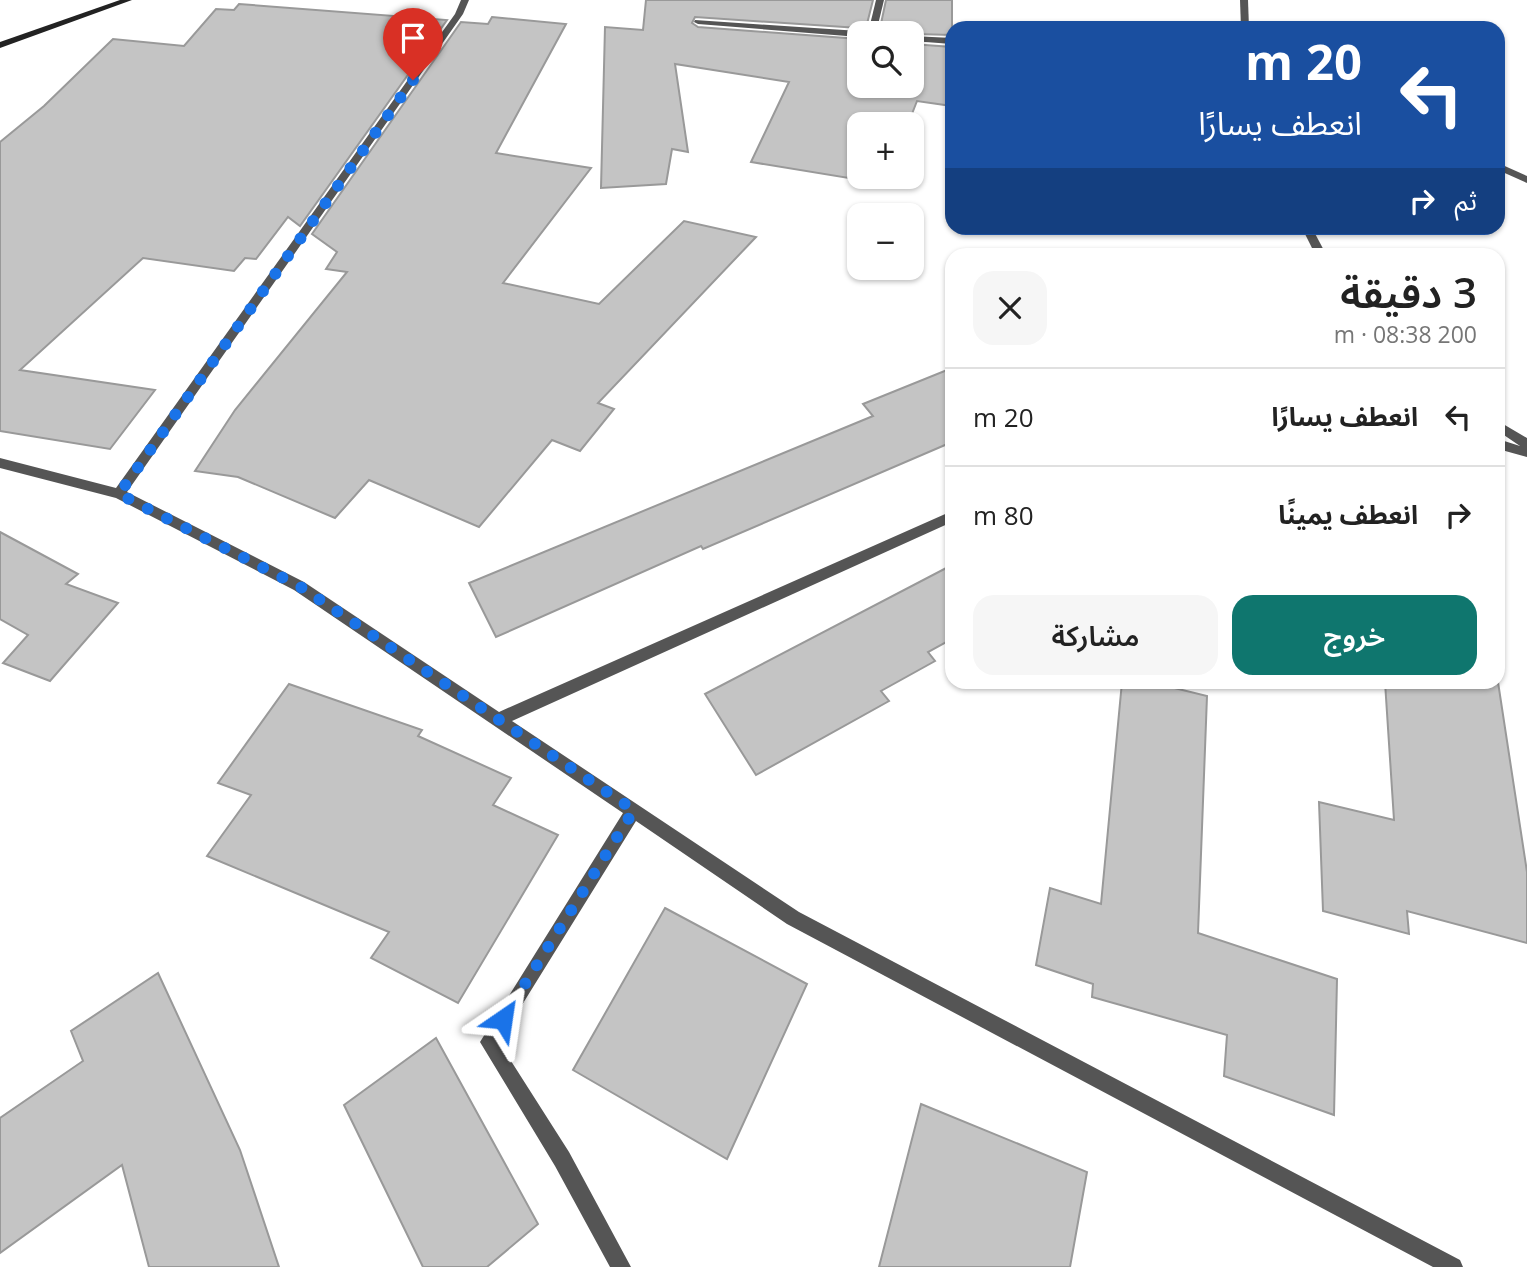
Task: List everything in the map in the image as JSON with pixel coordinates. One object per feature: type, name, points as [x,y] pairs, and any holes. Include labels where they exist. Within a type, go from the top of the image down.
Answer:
[{"type":"main road","points":[[0,45],[128,0]]},
{"type":"street","points":[[119,494],[459,14],[465,0]]},
{"type":"street","points":[[875,21],[880,0]]},
{"type":"street","points":[[1244,0],[1245,21]]},
{"type":"street","points":[[698,22],[847,33]]},
{"type":"street","points":[[924,39],[945,40]]},
{"type":"street","points":[[1505,169],[1527,180]]},
{"type":"street","points":[[1505,430],[1527,444]]},
{"type":"street","points":[[1505,446],[1527,452]]},
{"type":"street","points":[[0,463],[119,494],[299,586],[793,918],[1453,1267]]},
{"type":"street","points":[[499,720],[945,519]]},
{"type":"street","points":[[621,1267],[562,1159],[489,1042],[634,810]]},
{"type":"building","points":[[646,0],[873,0],[868,21],[847,21],[847,27],[695,17],[692,23],[698,27],[847,38],[847,98],[924,98],[924,45],[945,46],[945,105],[917,101],[913,112],[847,112],[847,178],[751,162],[789,82],[675,64],[688,152],[672,149],[666,184],[601,188],[605,27],[643,30]]},
{"type":"building","points":[[886,0],[952,0],[952,21],[945,21],[945,35],[924,34],[924,21],[882,21]]},
{"type":"building","points":[[239,4],[447,20],[300,226],[288,217],[256,259],[245,258],[234,271],[143,258],[20,370],[155,390],[110,449],[0,431],[0,142],[44,106],[113,39],[184,46],[216,9],[234,10]]},
{"type":"building","points":[[492,17],[566,24],[496,153],[591,168],[503,283],[599,304],[684,221],[756,237],[598,403],[614,409],[580,451],[552,440],[479,527],[369,480],[335,518],[238,477],[195,471],[235,410],[347,272],[326,269],[337,252],[312,234],[461,22],[488,24]]},
{"type":"building","points":[[945,371],[945,445],[703,549],[701,546],[496,637],[469,583],[873,416],[863,404]]},
{"type":"building","points":[[0,532],[78,574],[66,584],[118,603],[50,681],[3,663],[28,635],[0,619]]},
{"type":"building","points":[[945,569],[945,643],[928,652],[935,661],[881,691],[889,701],[756,775],[705,694]]},
{"type":"building","points":[[289,684],[422,730],[418,736],[511,778],[493,805],[558,835],[458,1003],[371,958],[389,932],[207,856],[251,795],[218,783]]},
{"type":"building","points":[[1121,689],[1178,689],[1207,696],[1198,933],[1337,979],[1334,1115],[1224,1076],[1227,1035],[1092,997],[1093,984],[1036,965],[1050,888],[1101,904]]},
{"type":"building","points":[[1385,689],[1499,689],[1527,872],[1527,943],[1407,911],[1409,934],[1323,911],[1319,802],[1394,820]]},
{"type":"building","points":[[665,908],[807,984],[727,1159],[573,1070]]},
{"type":"building","points":[[158,973],[240,1150],[279,1267],[149,1267],[122,1165],[0,1253],[0,1118],[83,1061],[71,1031]]},
{"type":"building","points":[[436,1038],[538,1224],[487,1267],[423,1267],[344,1105]]},
{"type":"building","points":[[921,1104],[1087,1172],[1070,1267],[879,1267]]},
{"type":"route","points":[[413,80],[119,494],[299,586],[634,810],[503,1019]]}]
